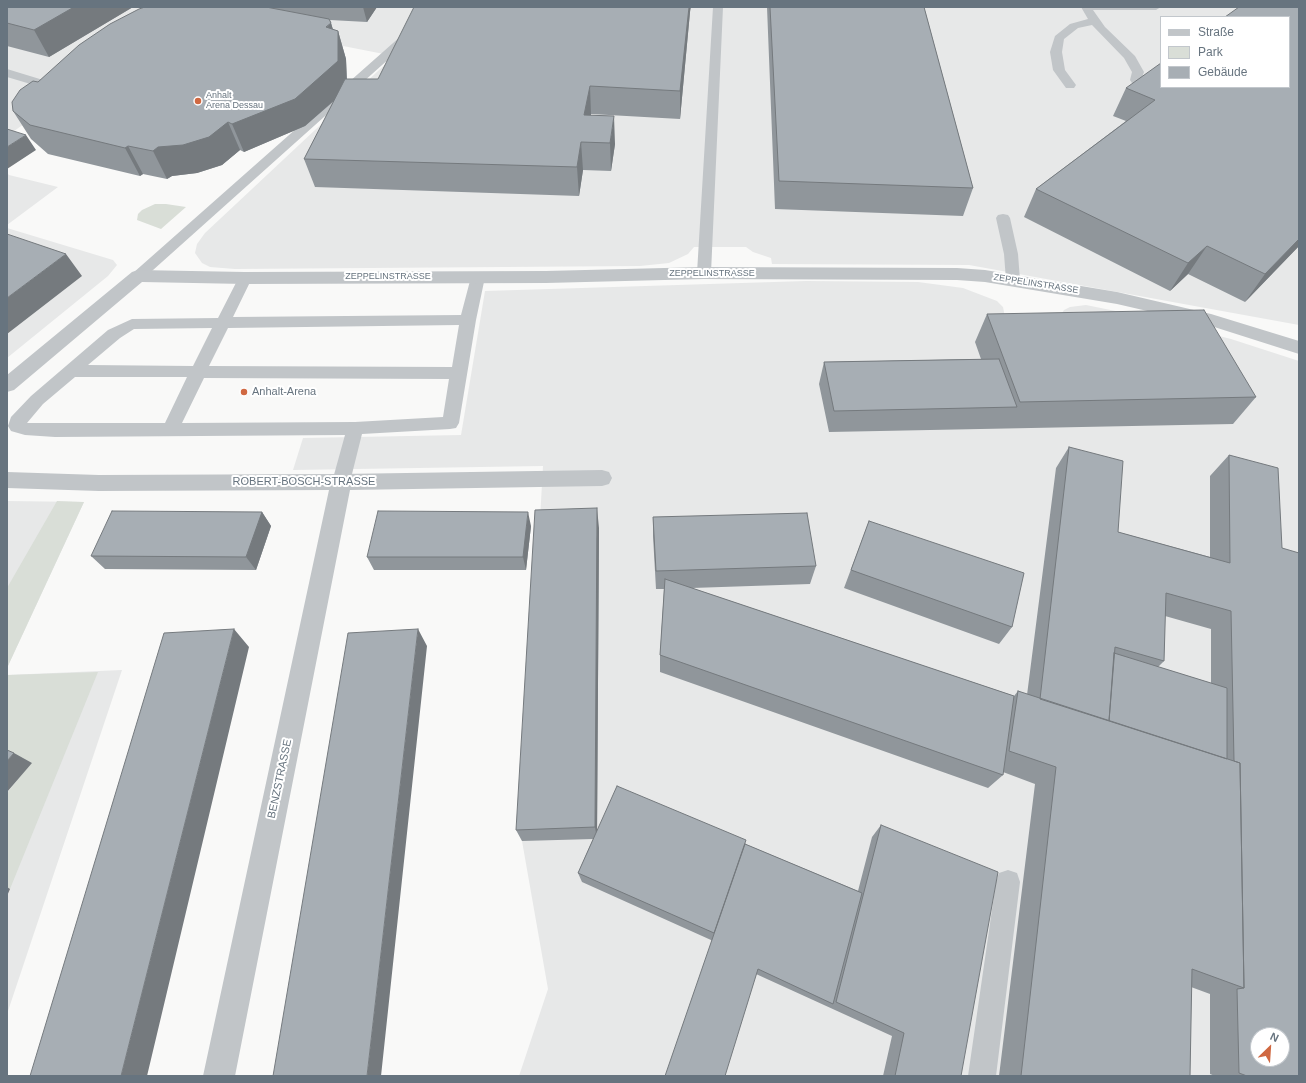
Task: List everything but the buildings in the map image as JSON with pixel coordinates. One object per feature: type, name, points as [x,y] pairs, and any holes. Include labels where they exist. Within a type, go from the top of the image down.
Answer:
[{"type":"street","name":"ZEPPELINSTRASSE","points":[[138,276],[245,278],[478,277],[704,273],[957,274],[1013,280],[1117,298],[1211,320],[1299,348]]},
{"type":"street","points":[[7,386],[138,276]]},
{"type":"street","name":"ROBERT-BOSCH-STRASSE","points":[[7,480],[99,483],[340,482],[602,478]]},
{"type":"street","name":"BENZSTRASSE","points":[[218,1076],[340,482]]},
{"type":"lane","points":[[138,276],[406,38],[423,7]]},
{"type":"lane","points":[[704,273],[718,7]]},
{"type":"lane","points":[[1086,7],[1094,21],[1129,56],[1138,72],[1136,80]]},
{"type":"lane","points":[[1093,7],[1156,7]]},
{"type":"lane","points":[[1070,85],[1059,70],[1056,52],[1058,38],[1074,26],[1094,21]]},
{"type":"lane","points":[[7,74],[44,84],[65,72]]},
{"type":"lane","points":[[1003,218],[1011,254],[1013,280]]},
{"type":"lane","points":[[468,320],[132,324],[114,334],[24,412],[16,426],[25,429],[55,430],[355,428],[450,423],[468,320],[478,277]]},
{"type":"lane","points":[[170,429],[200,372],[245,278]]},
{"type":"lane","points":[[72,371],[459,373]]},
{"type":"lane","points":[[340,482],[355,428]]},
{"type":"lane","points":[[982,1076],[1008,882]]},
{"type":"shaded area","points":[[7,7],[1299,7],[1299,325],[969,265],[772,264],[771,258],[753,252],[746,247],[694,247],[688,254],[669,263],[640,266],[235,269],[210,267],[202,263],[195,253],[197,244],[205,233],[394,56],[180,14],[7,136]]},
{"type":"shaded area","points":[[7,173],[9,175],[58,187],[7,225]]},
{"type":"shaded area","points":[[7,228],[113,260],[117,265],[108,276],[7,358]]},
{"type":"shaded area","points":[[806,281],[918,282],[963,288],[997,301],[1003,307],[1006,330],[1060,316],[1064,310],[1070,307],[1086,305],[1145,317],[1231,339],[1299,361],[1299,1076],[519,1076],[548,989],[522,841],[543,466],[293,470],[303,438],[461,435],[485,291]]},
{"type":"shaded area","points":[[7,501],[84,502],[7,668]]},
{"type":"shaded area","points":[[122,670],[7,1014],[7,675]]},
{"type":"green space","points":[[155,204],[186,207],[161,229],[137,220],[138,214],[142,210]]},
{"type":"green space","points":[[57,501],[84,502],[7,668],[7,588]]},
{"type":"green space","points":[[98,672],[10,889],[7,887],[7,793],[31,763],[7,752],[7,675]]},
{"type":"place","name":"Anhalt Arena Dessau","points":[[198,101]]},
{"type":"place","name":"Anhalt-Arena","points":[[244,392]]}]
